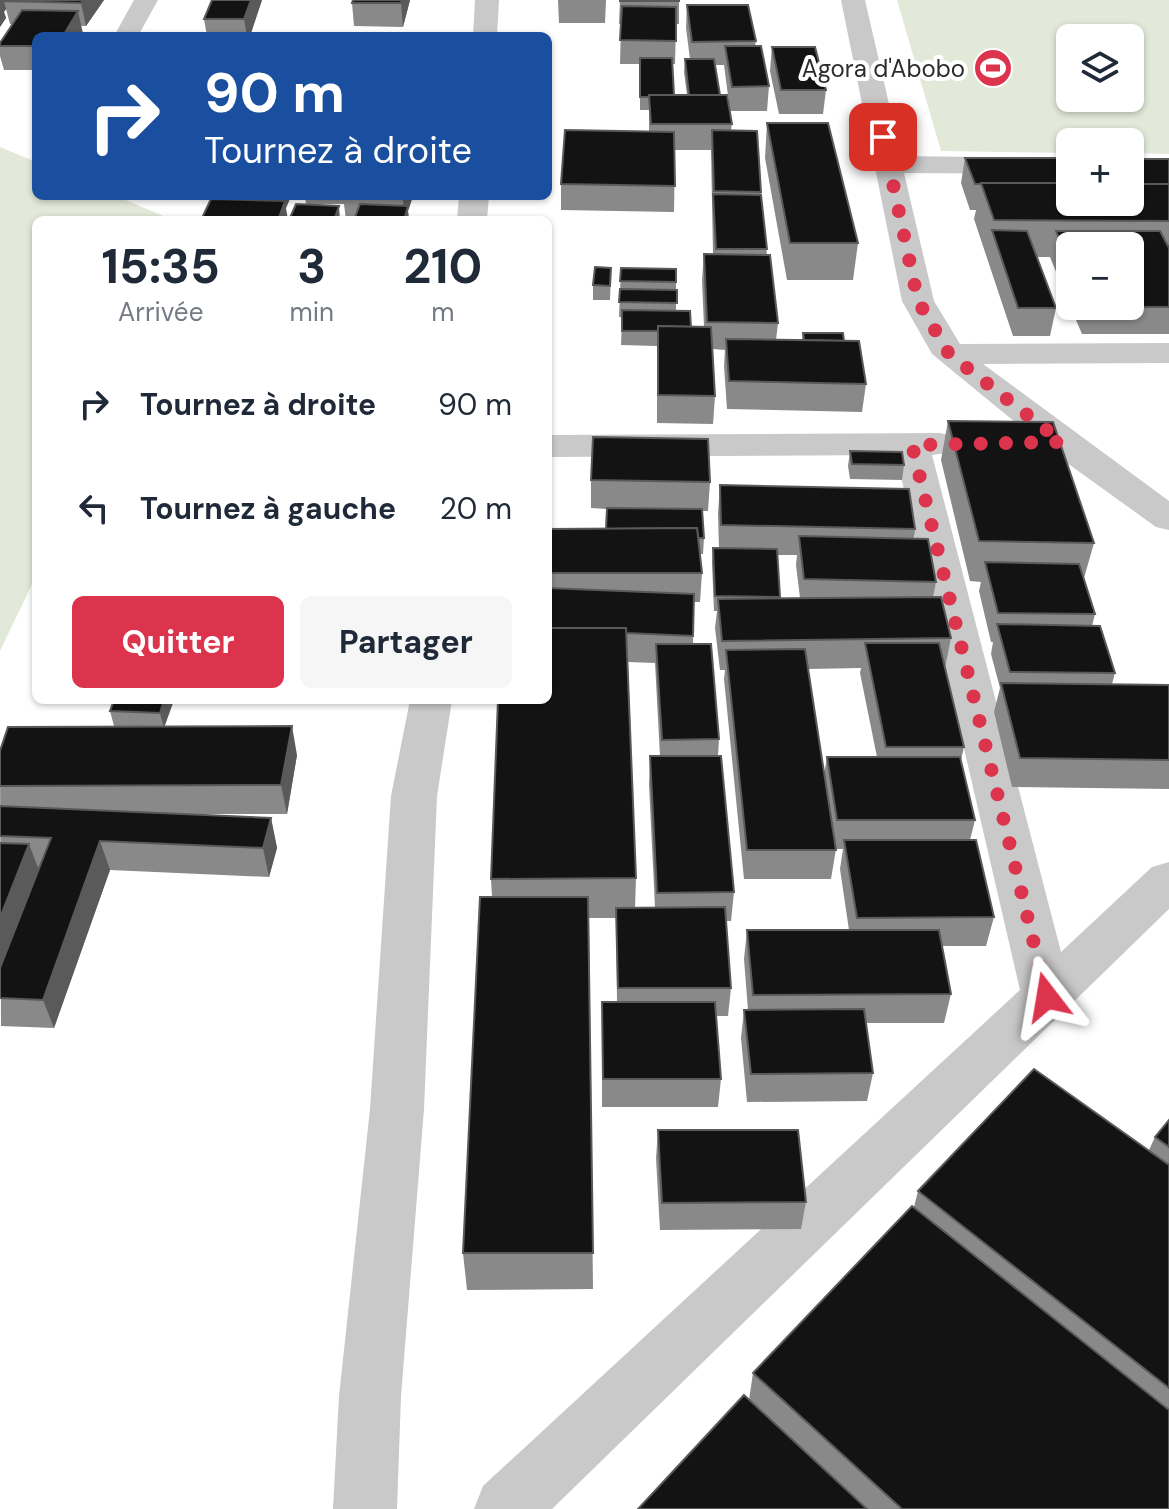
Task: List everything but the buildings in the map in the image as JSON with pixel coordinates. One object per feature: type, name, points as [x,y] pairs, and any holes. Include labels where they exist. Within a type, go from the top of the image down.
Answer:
[{"type":"street","points":[[128,32],[146,0]]},
{"type":"street","points":[[485,32],[487,0]]},
{"type":"street","points":[[853,0],[918,301],[949,354],[1062,442],[1169,519]]},
{"type":"street","points":[[889,164],[1056,166]]},
{"type":"street","points":[[949,354],[1169,353]]},
{"type":"street","points":[[552,446],[1062,442]]},
{"type":"street","points":[[912,445],[1047,997]]},
{"type":"street","points":[[365,1509],[370,1396],[397,1109],[414,796],[430,704]]},
{"type":"street","points":[[506,1509],[1169,880]]},
{"type":"green space","name":"Agora d'Abobo","points":[[897,0],[1169,0],[1169,154],[1144,153],[1144,128],[1056,128],[1056,153],[941,151]]},
{"type":"green space","points":[[0,147],[32,160],[32,200],[126,200],[164,216],[32,216],[32,584],[0,651]]},
{"type":"place","name":"Agora d'Abobo","points":[[993,68]]},
{"type":"route","points":[[883,137],[918,301],[949,354],[1062,442],[912,445],[1047,997]]}]
